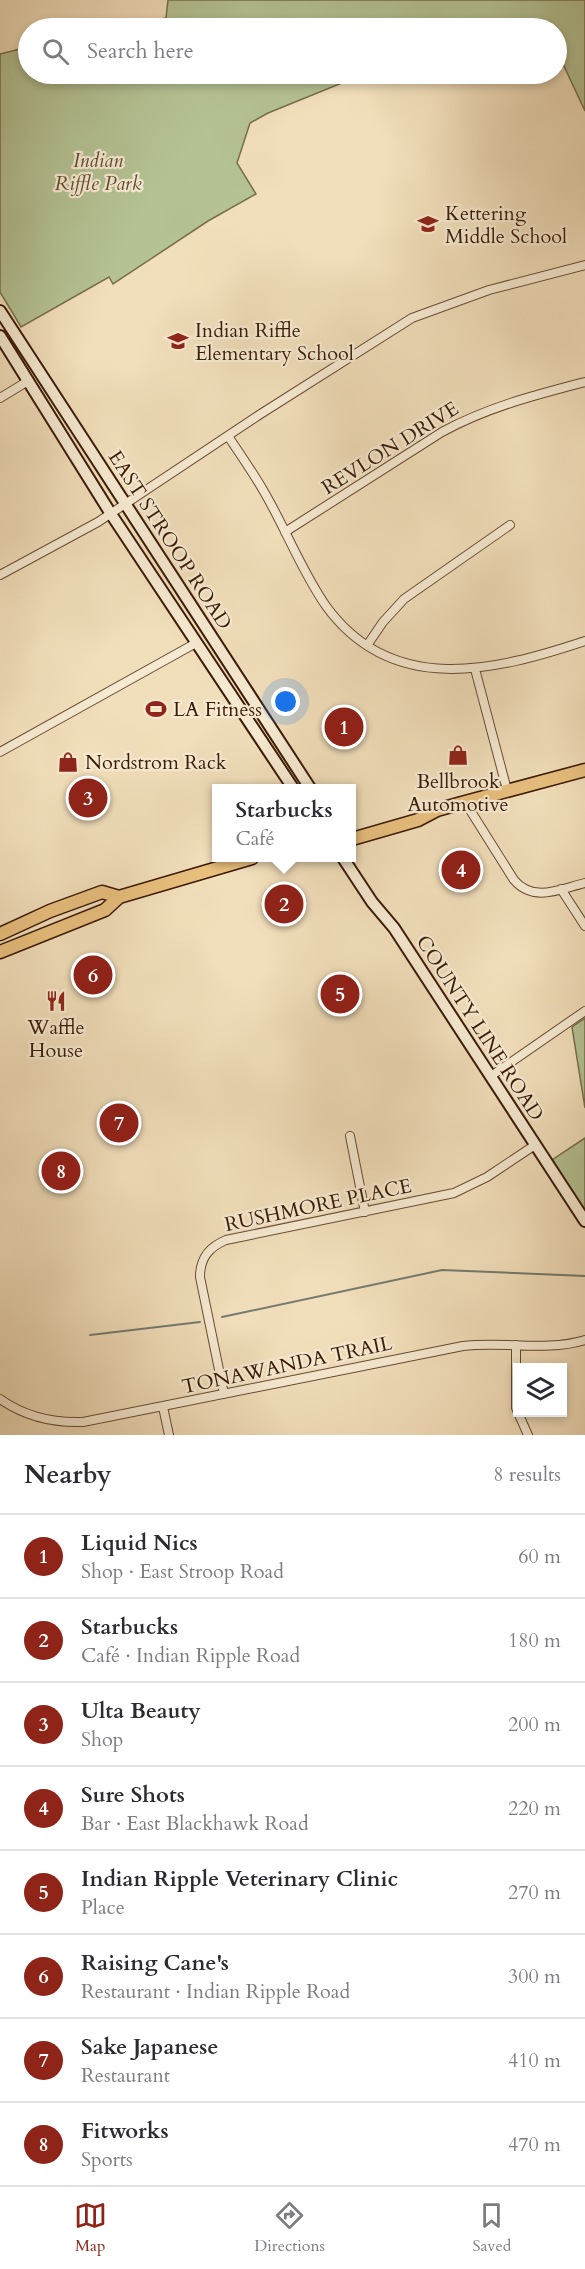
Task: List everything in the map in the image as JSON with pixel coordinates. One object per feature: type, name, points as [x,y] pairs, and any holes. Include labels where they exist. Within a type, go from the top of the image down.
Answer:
[{"type":"main road","name":"EAST STROOP ROAD","points":[[0,311],[307,784]]},
{"type":"main road","name":"EAST STROOP ROAD","points":[[0,336],[111,514],[290,784]]},
{"type":"main road","points":[[232,697],[249,707],[256,717],[266,720],[262,729],[262,741]]},
{"type":"main road","points":[[356,838],[418,820],[437,810],[585,770]]},
{"type":"main road","points":[[0,952],[105,910],[119,897],[238,862]]},
{"type":"main road","name":"COUNTY LINE ROAD","points":[[346,862],[372,902],[394,928],[585,1221]]},
{"type":"main road","points":[[0,934],[50,911],[102,892],[119,897]]},
{"type":"street","points":[[0,575],[66,541],[111,514],[411,318],[489,290],[585,265]]},
{"type":"street","points":[[0,398],[28,381]]},
{"type":"street","name":"REVLON DRIVE","points":[[285,532],[467,418],[501,405],[585,382]]},
{"type":"street","points":[[228,436],[263,490],[327,607],[351,633],[387,655],[419,667],[475,669],[585,641]]},
{"type":"street","points":[[368,644],[383,622],[404,599],[510,525]]},
{"type":"street","points":[[0,752],[196,643]]},
{"type":"street","points":[[475,669],[507,790]]},
{"type":"street","points":[[465,802],[520,887],[538,894],[585,883]]},
{"type":"street","points":[[561,889],[585,926]]},
{"type":"street","points":[[490,1076],[585,1011]]},
{"type":"street","points":[[350,1136],[365,1212]]},
{"type":"street","name":"RUSHMORE PLACE","points":[[224,1394],[200,1277],[201,1264],[215,1245],[226,1240],[440,1196],[464,1189],[488,1177],[535,1145]]},
{"type":"street","name":"TONAWANDA TRAIL","points":[[0,1399],[34,1416],[71,1423],[95,1421],[463,1346],[553,1346],[585,1340]]},
{"type":"street","points":[[516,1345],[516,1408],[528,1435]]},
{"type":"street","points":[[163,1407],[169,1435]]},
{"type":"green space","points":[[168,0],[585,0],[585,111],[567,72],[567,18],[166,18]]},
{"type":"green space","name":"Indian Riffle Park","points":[[18,50],[18,84],[339,84],[268,113],[250,123],[237,163],[256,194],[208,221],[113,284],[109,277],[21,327],[0,292],[0,54]]},
{"type":"green space","points":[[585,1018],[585,1108],[572,1027]]},
{"type":"green space","points":[[585,1138],[585,1210],[552,1160]]},
{"type":"waterway","points":[[222,1317],[442,1270],[585,1276]]},
{"type":"waterway","points":[[90,1335],[200,1322]]},
{"type":"place","name":"Kettering Middle School","points":[[428,224]]},
{"type":"place","name":"Indian Riffle Elementary School","points":[[178,341]]},
{"type":"place","name":"LA Fitness","points":[[156,709]]},
{"type":"place","name":"Liquid Nics","points":[[344,727]]},
{"type":"place","name":"Bellbrook Automotive","points":[[458,755]]},
{"type":"place","name":"Nordstrom Rack","points":[[68,762]]},
{"type":"place","name":"Ulta Beauty","points":[[88,798]]},
{"type":"place","name":"Sure Shots","points":[[461,870]]},
{"type":"place","name":"Starbucks","points":[[284,904]]},
{"type":"place","name":"Raising Cane's","points":[[93,975]]},
{"type":"place","name":"Indian Ripple Veterinary Clinic","points":[[340,994]]},
{"type":"place","name":"Waffle House","points":[[56,1001]]},
{"type":"place","name":"Sake Japanese","points":[[119,1123]]},
{"type":"place","name":"Fitworks","points":[[61,1171]]}]
